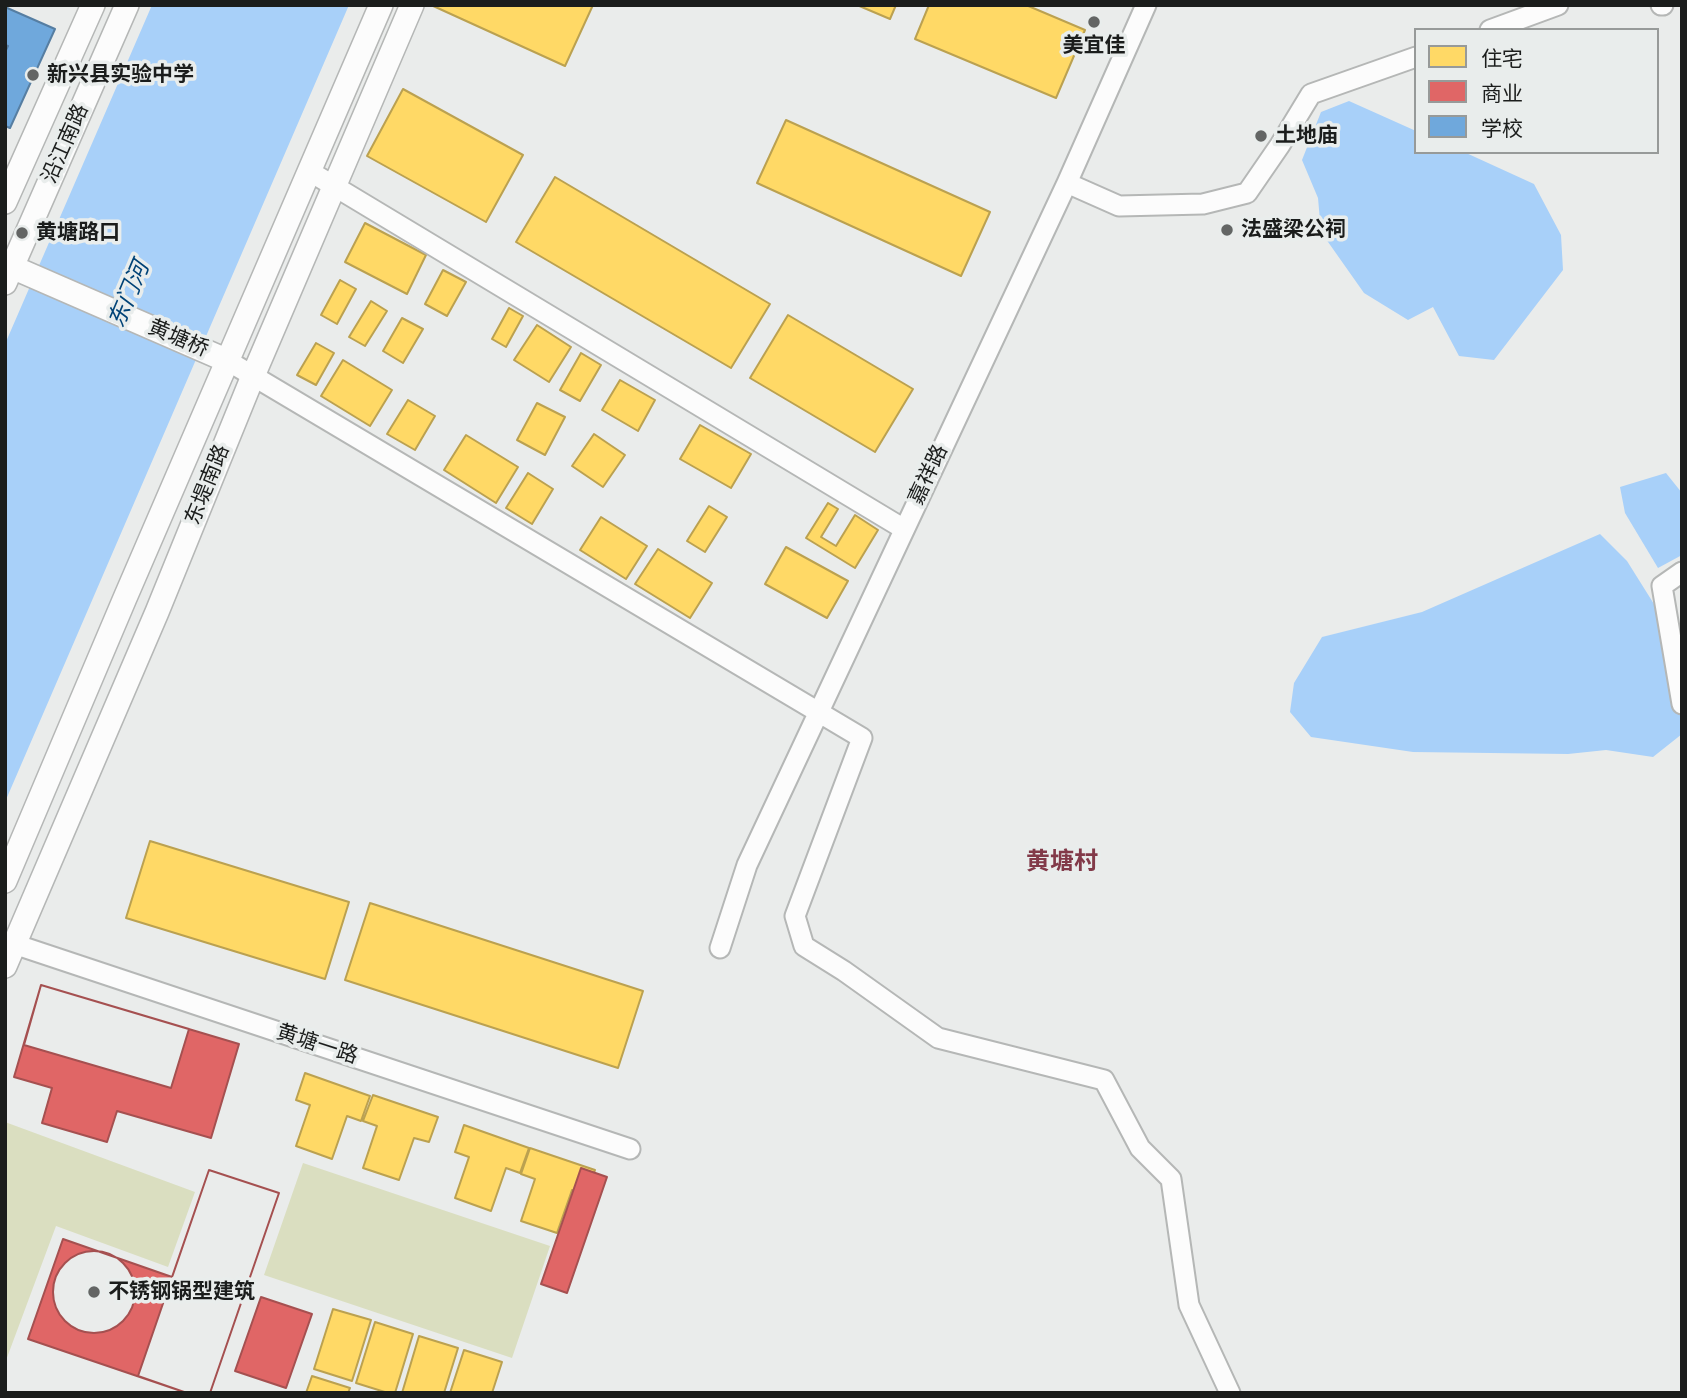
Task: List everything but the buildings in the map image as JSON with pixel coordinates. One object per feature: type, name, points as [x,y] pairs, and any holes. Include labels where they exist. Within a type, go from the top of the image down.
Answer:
[{"type":"main road","name":"沿江南路","points":[[5,202],[93,5]]},
{"type":"main road","name":"沿江南路","points":[[8,271],[127,5]]},
{"type":"main road","name":"东堤南路","points":[[5,881],[381,5]]},
{"type":"main road","name":"东堤南路","points":[[5,966],[10,943],[157,612],[253,376],[412,5]]},
{"type":"main road","name":"黄塘桥","points":[[8,271],[228,360]]},
{"type":"street","name":"嘉祥路","points":[[720,948],[747,865],[1067,183],[1146,5]]},
{"type":"street","points":[[1495,28],[1558,5]]},
{"type":"street","points":[[1067,183],[1119,206],[1203,204],[1247,193],[1311,94],[1414,58]]},
{"type":"street","points":[[309,171],[904,528]]},
{"type":"street","points":[[228,360],[862,738],[795,916],[804,946],[938,1038],[1104,1080],[1140,1148],[1171,1179],[1189,1305],[1230,1393]]},
{"type":"street","points":[[1682,572],[1662,586],[1682,704]]},
{"type":"street","name":"黄塘一路","points":[[10,943],[629,1149]]},
{"type":"green space","points":[[5,1122],[195,1192],[168,1267],[56,1226],[5,1363]]},
{"type":"green space","points":[[303,1163],[550,1246],[512,1358],[264,1275]]},
{"type":"water","name":"东门河","points":[[152,5],[349,5],[5,802],[5,344]]},
{"type":"water","points":[[1349,101],[1414,130],[1414,154],[1468,154],[1534,184],[1561,235],[1563,270],[1494,360],[1459,356],[1433,307],[1408,320],[1364,293],[1321,232],[1318,198],[1302,160],[1321,112]]},
{"type":"water","points":[[1666,473],[1682,493],[1682,555],[1658,568],[1625,513],[1620,487]]},
{"type":"water","points":[[1600,534],[1627,561],[1669,628],[1682,704],[1682,734],[1653,757],[1606,750],[1568,754],[1413,752],[1311,737],[1290,712],[1294,683],[1322,637],[1422,612]]},
{"type":"place","name":"美宜佳","points":[[1094,22]]},
{"type":"place","name":"新兴县实验中学","points":[[33,75]]},
{"type":"place","name":"土地庙","points":[[1261,136]]},
{"type":"place","name":"法盛梁公祠","points":[[1227,230]]},
{"type":"place","name":"黄塘路口","points":[[22,233]]},
{"type":"place","name":"不锈钢锅型建筑","points":[[94,1292]]},
{"type":"district","name":"黄塘村","points":[[1062,863]]}]
